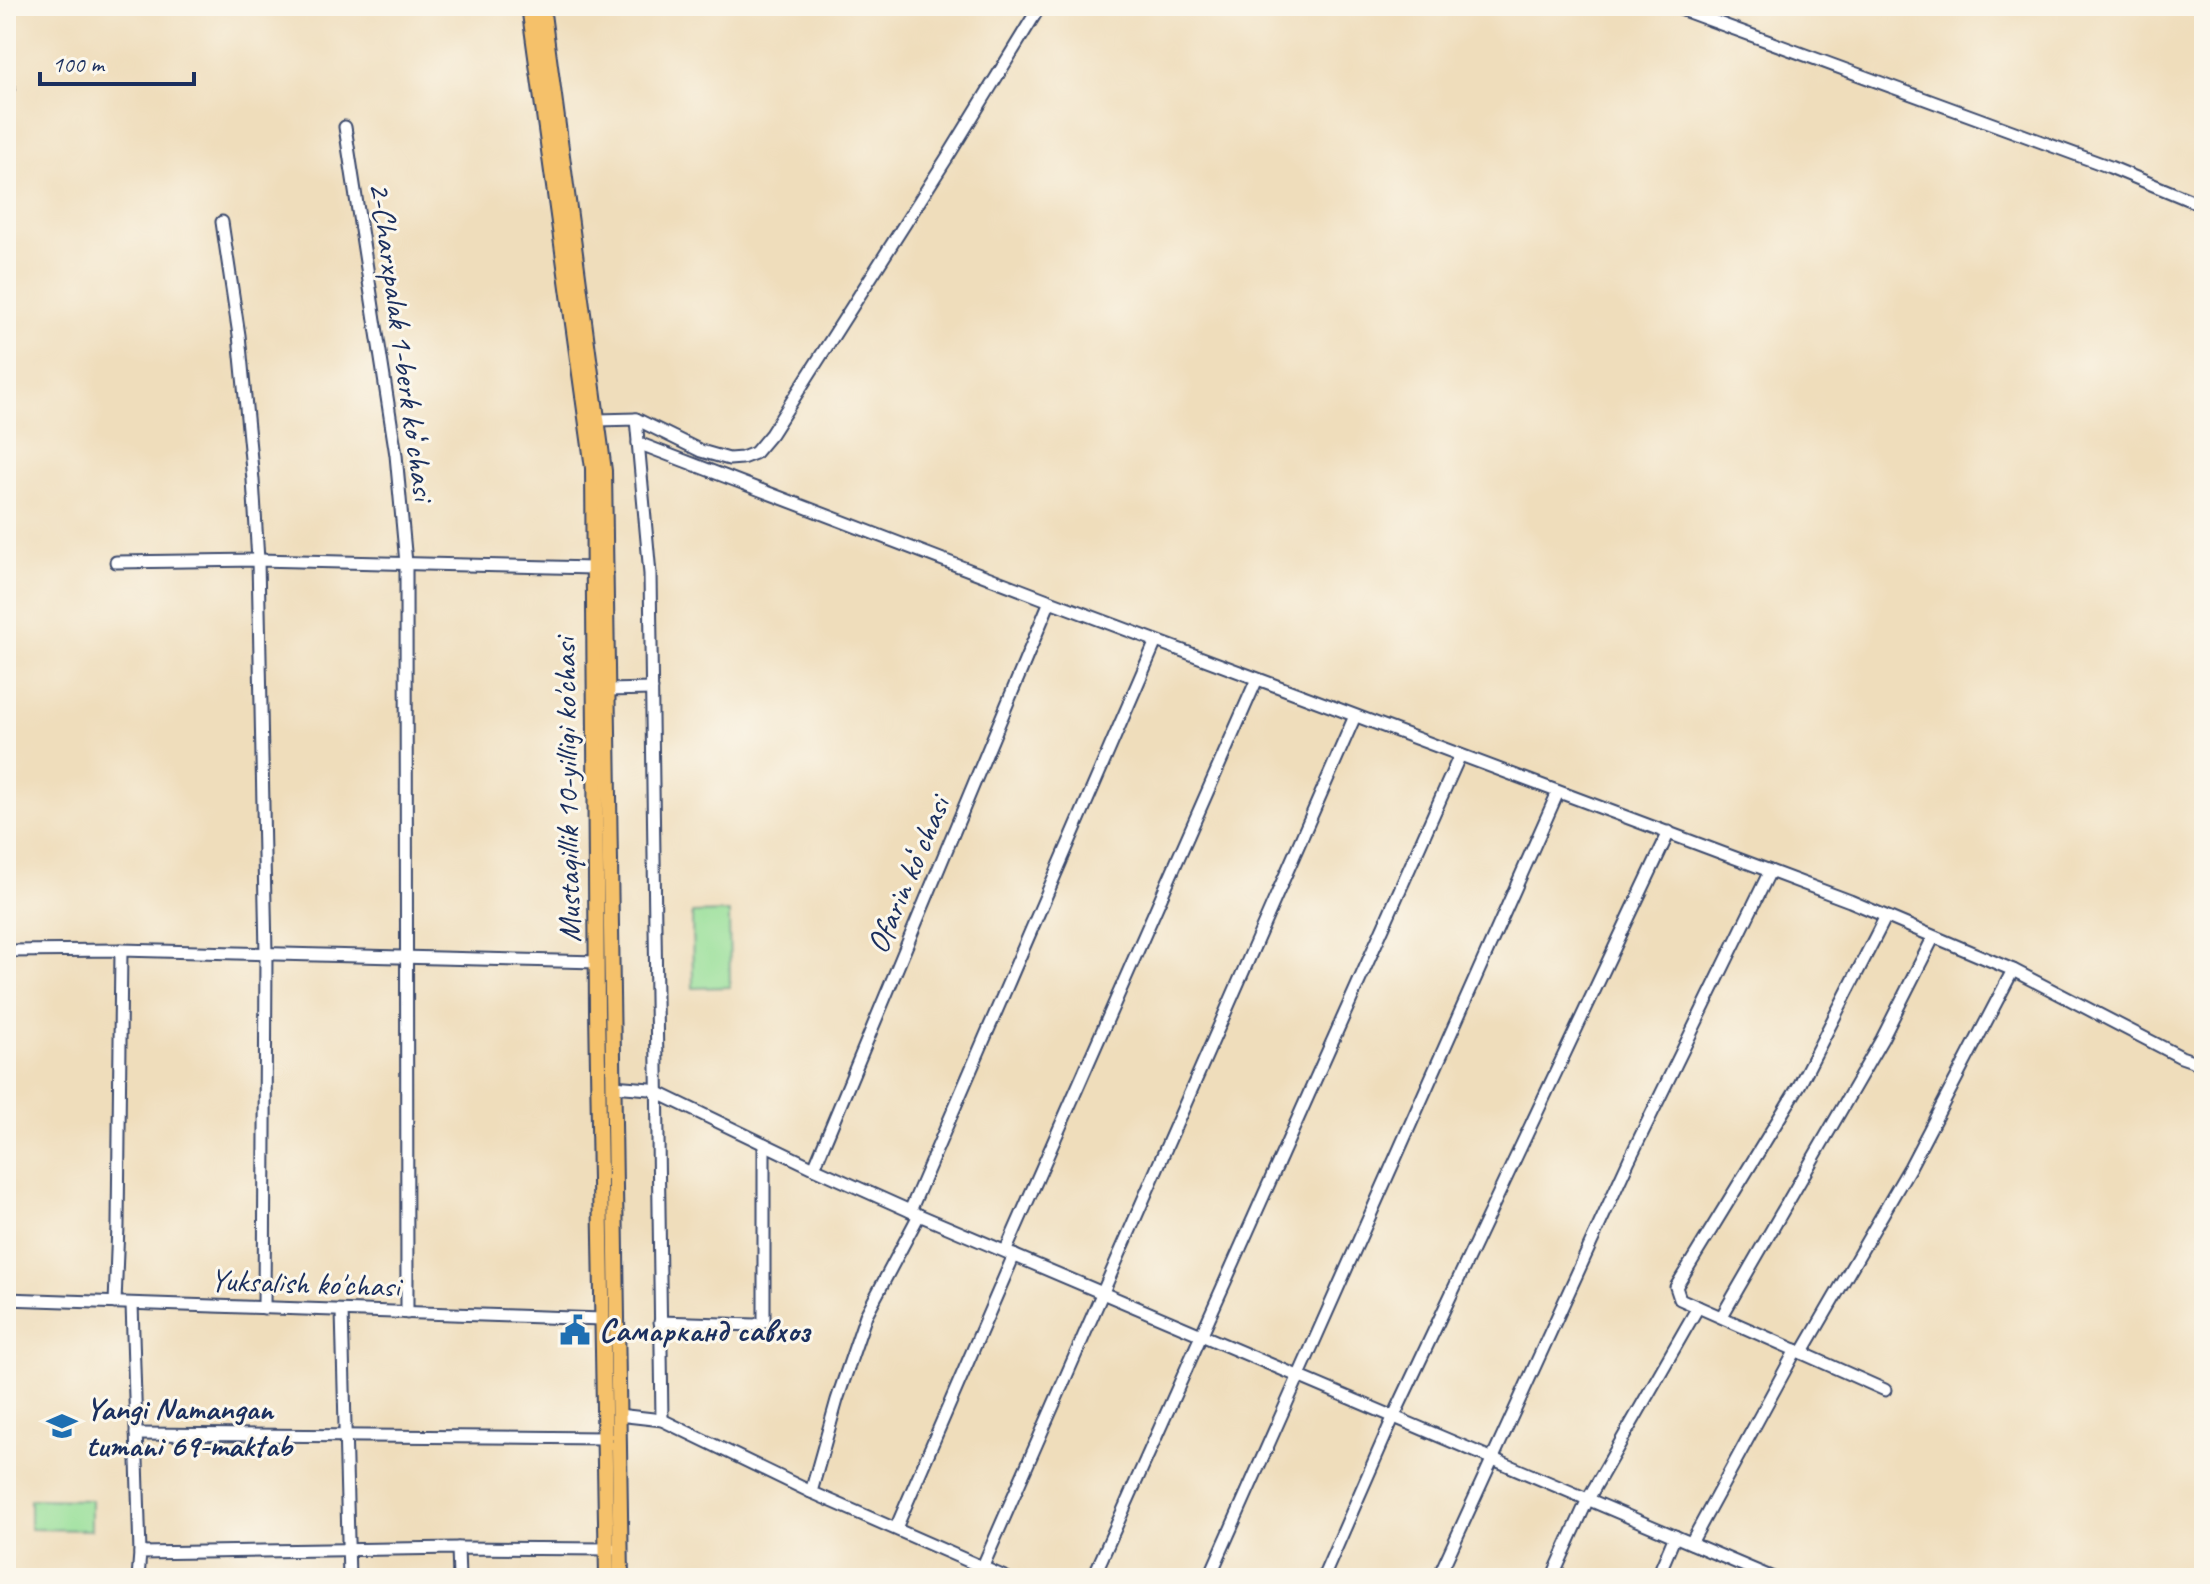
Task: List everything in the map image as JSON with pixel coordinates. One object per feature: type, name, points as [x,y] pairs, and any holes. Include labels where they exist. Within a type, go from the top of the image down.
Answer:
[{"type":"main road","name":"Mustaqillik 10-yilligi ko'chasi","points":[[529,6],[593,468],[604,1438],[613,1549],[621,1578]]},
{"type":"main road","name":"Mustaqillik 10-yilligi ko'chasi","points":[[542,6],[604,471],[620,1086],[618,1415],[613,1549],[607,1578]]},
{"type":"street","points":[[598,420],[636,419],[701,451],[729,459],[755,453],[771,434],[1040,6]]},
{"type":"street","points":[[1672,6],[2110,167],[2204,206]]},
{"type":"street","name":"2-Charxpalak 1-berk koʻchasi","points":[[345,127],[396,455],[406,563],[407,1313]]},
{"type":"street","points":[[222,222],[240,350],[258,560],[266,954],[264,1308]]},
{"type":"street","points":[[636,419],[650,574],[654,1091],[662,1420]]},
{"type":"street","points":[[638,443],[1850,901],[2013,970],[2181,1057],[2204,1065]]},
{"type":"street","points":[[116,562],[258,560],[593,568]]},
{"type":"street","name":"Ofarin koʻchasi","points":[[814,1168],[1050,601]]},
{"type":"street","points":[[811,1492],[837,1400],[866,1315],[915,1213],[1156,641]]},
{"type":"street","points":[[896,1528],[1010,1252],[1257,679]]},
{"type":"street","points":[[612,690],[652,689]]},
{"type":"street","points":[[983,1566],[1355,716]]},
{"type":"street","points":[[1093,1578],[1460,755]]},
{"type":"street","points":[[1209,1578],[1558,792]]},
{"type":"street","points":[[1323,1578],[1393,1418],[1669,832]]},
{"type":"street","points":[[1438,1578],[1629,1160],[1770,871]]},
{"type":"street","points":[[1885,918],[1800,1084],[1676,1290],[1680,1299],[1885,1390]]},
{"type":"street","points":[[1722,1316],[1882,1039],[1933,938]]},
{"type":"street","points":[[115,1303],[121,950]]},
{"type":"street","points":[[6,951],[121,950],[597,962]]},
{"type":"street","points":[[1691,1543],[1799,1351],[1910,1167],[2013,970]]},
{"type":"street","points":[[620,1086],[654,1091],[915,1213],[1770,1577]]},
{"type":"street","points":[[660,1322],[755,1325],[764,1322],[764,1144]]},
{"type":"street","name":"Yuksalish ko'chasi","points":[[6,1299],[602,1319]]},
{"type":"street","points":[[132,1304],[140,1553],[138,1578]]},
{"type":"street","points":[[1552,1578],[1588,1499],[1698,1307]]},
{"type":"street","points":[[342,1311],[349,1578]]},
{"type":"street","points":[[618,1415],[662,1420],[811,1492],[1007,1578]]},
{"type":"street","points":[[136,1434],[604,1438]]},
{"type":"street","points":[[1657,1578],[1675,1536]]},
{"type":"street","points":[[458,1548],[459,1578]]},
{"type":"street","points":[[140,1553],[613,1549]]},
{"type":"green space","points":[[729,912],[730,987],[693,988],[692,913]]},
{"type":"green space","points":[[30,1499],[91,1500],[91,1530],[30,1529]]},
{"type":"place","name":"Самарканд савхоз","points":[[575,1330]]},
{"type":"place","name":"Yangi Namangan tumani 69-maktab","points":[[62,1426]]}]
